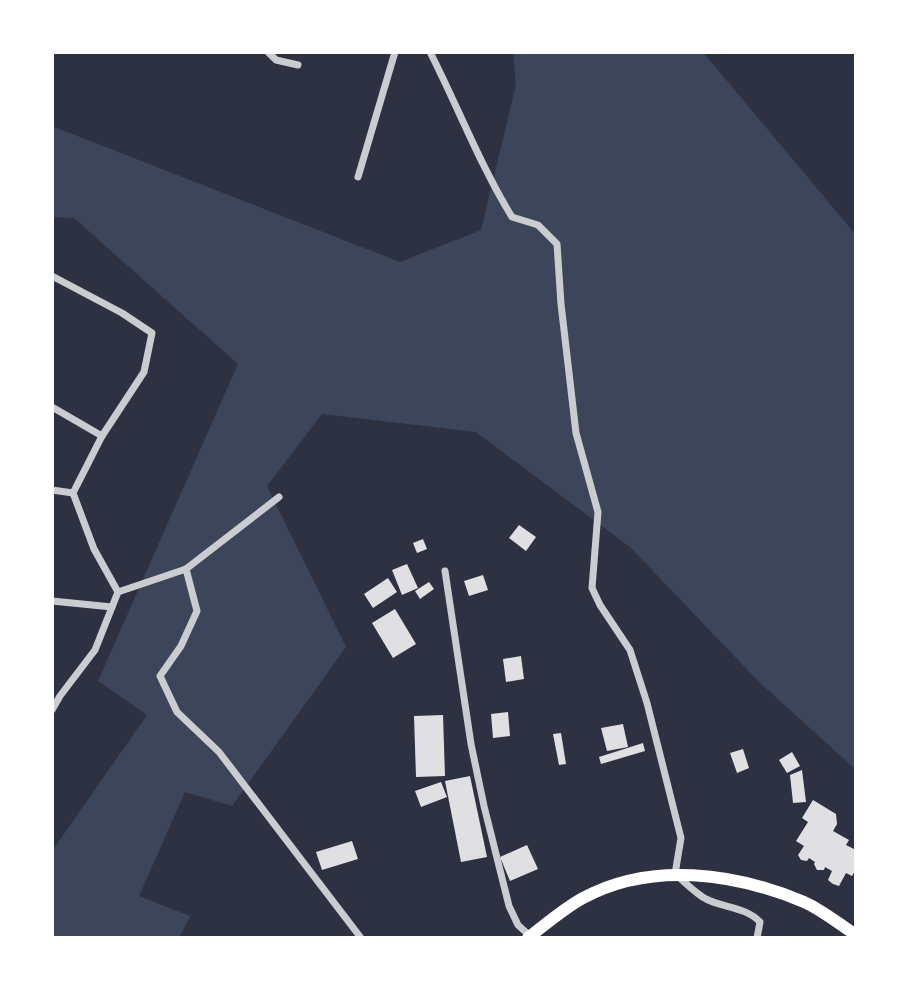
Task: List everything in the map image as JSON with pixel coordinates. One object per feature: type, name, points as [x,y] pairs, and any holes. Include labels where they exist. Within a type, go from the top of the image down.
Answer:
[{"type":"main road","points":[[529,937],[583,898],[641,878],[675,874],[717,878],[763,888],[807,904],[856,935]]},
{"type":"street","points":[[268,52],[276,60],[298,65]]},
{"type":"street","points":[[358,177],[395,52]]},
{"type":"street","points":[[430,52],[497,193],[512,217],[538,225],[557,244],[576,433],[598,512],[592,588],[630,650],[647,703],[681,838],[675,874],[707,899],[754,916],[760,922],[757,938]]},
{"type":"street","points":[[52,276],[122,313],[152,333],[144,372],[102,436],[73,493],[94,549],[118,592]]},
{"type":"street","points":[[52,407],[102,436]]},
{"type":"street","points":[[52,490],[73,493]]},
{"type":"street","points":[[52,710],[95,650],[118,592],[186,569],[279,497]]},
{"type":"street","points":[[186,569],[197,611],[181,646],[160,676],[177,712],[219,752],[361,938]]},
{"type":"street","points":[[445,571],[471,744],[484,806],[509,906],[518,925],[529,937]]},
{"type":"street","points":[[52,601],[112,607]]},
{"type":"shaded area","points":[[513,52],[703,52],[856,235],[856,770],[758,681],[631,548],[476,432],[322,414],[267,486],[346,647],[232,806],[185,792],[139,896],[190,916],[179,938],[52,938],[52,851],[147,715],[98,681],[238,364],[74,218],[52,217],[52,126],[400,262],[481,230],[516,85]]},
{"type":"building","points":[[519,525],[536,537],[526,551],[509,538]]},
{"type":"building","points":[[423,539],[427,549],[417,553],[413,543]]},
{"type":"building","points":[[407,564],[418,588],[402,595],[392,570]]},
{"type":"building","points":[[483,575],[488,590],[469,596],[464,581]]},
{"type":"building","points":[[388,578],[397,592],[373,608],[364,594]]},
{"type":"building","points":[[429,582],[434,589],[420,599],[415,591]]},
{"type":"building","points":[[395,609],[416,644],[393,658],[372,623]]},
{"type":"building","points":[[521,656],[524,679],[506,682],[503,659]]},
{"type":"building","points":[[508,712],[510,736],[493,738],[491,714]]},
{"type":"building","points":[[443,715],[445,776],[416,777],[414,716]]},
{"type":"building","points":[[623,724],[628,747],[607,751],[601,728]]},
{"type":"building","points":[[561,733],[566,764],[559,765],[553,734]]},
{"type":"building","points":[[643,743],[645,751],[601,764],[599,757]]},
{"type":"building","points":[[743,749],[749,768],[737,773],[730,753]]},
{"type":"building","points":[[792,752],[800,766],[787,773],[779,760]]},
{"type":"building","points":[[802,770],[806,802],[793,803],[790,775]]},
{"type":"building","points":[[470,776],[487,857],[461,862],[445,781]]},
{"type":"building","points":[[441,782],[447,797],[421,807],[415,791]]},
{"type":"building","points":[[813,800],[836,814],[837,824],[833,831],[849,840],[846,845],[856,850],[856,869],[852,876],[846,873],[839,886],[828,880],[832,871],[825,867],[824,870],[817,870],[815,862],[809,858],[807,861],[801,860],[798,855],[804,846],[796,841],[808,822],[802,818]]},
{"type":"building","points":[[352,841],[358,859],[322,870],[316,852]]},
{"type":"building","points":[[527,845],[538,869],[510,881],[500,857]]}]
